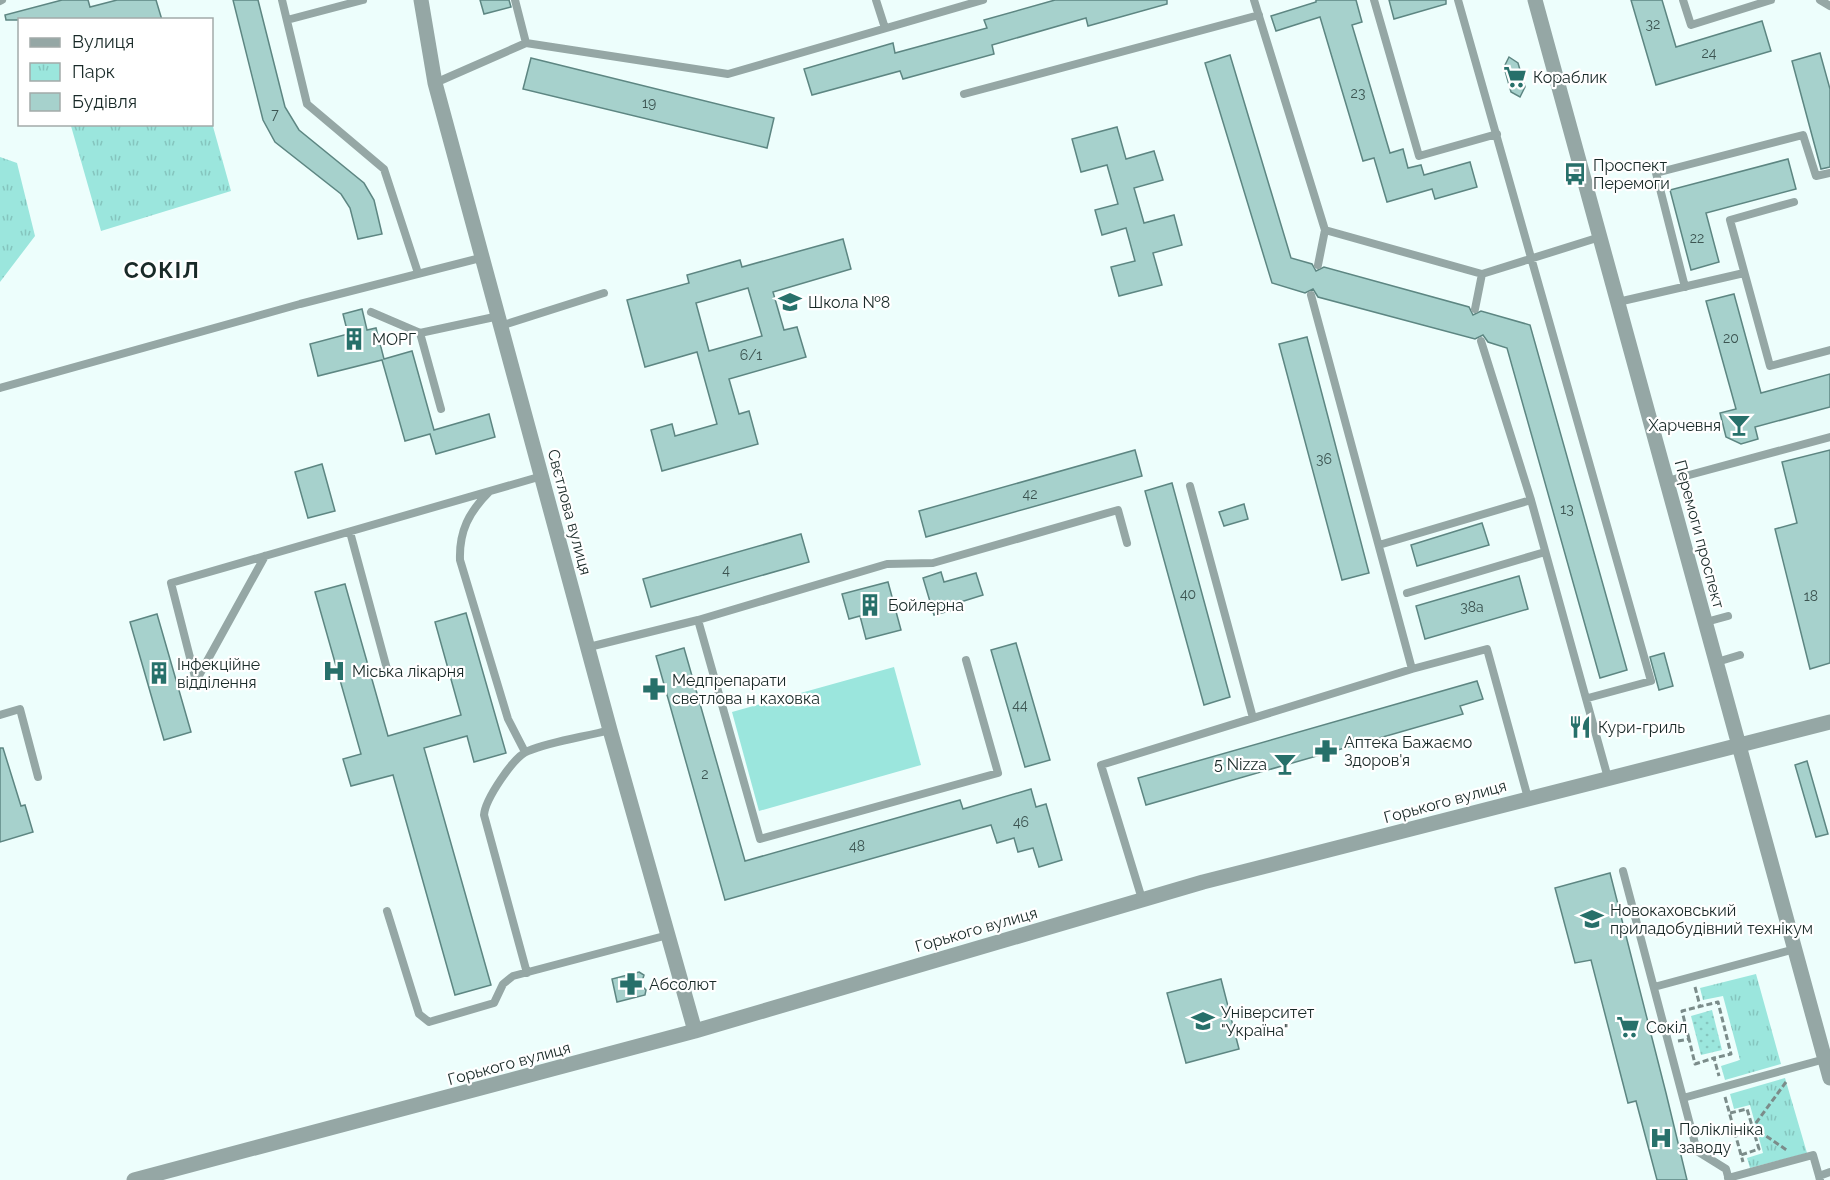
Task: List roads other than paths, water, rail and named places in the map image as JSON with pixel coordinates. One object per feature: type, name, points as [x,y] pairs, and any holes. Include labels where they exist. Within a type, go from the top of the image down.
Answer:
[{"type":"street","name":"Свєтлова вулиця","points":[[421,0],[435,83],[484,257],[610,730],[695,1031]]},
{"type":"street","name":"Перемоги проспект","points":[[1535,0],[1739,747],[1826,1051],[1830,1078]]},
{"type":"street","name":"Горького вулиця","points":[[134,1180],[695,1031],[1142,899],[1830,722]]},
{"type":"lane","points":[[282,0],[307,104],[384,169],[418,273]]},
{"type":"lane","points":[[288,20],[363,0]]},
{"type":"lane","points":[[515,0],[526,43]]},
{"type":"lane","points":[[876,0],[885,28]]},
{"type":"lane","points":[[435,83],[526,43],[728,74],[983,0]]},
{"type":"lane","points":[[1254,0],[1325,230],[1318,265]]},
{"type":"lane","points":[[1374,0],[1419,156],[1497,134]]},
{"type":"lane","points":[[1458,0],[1651,681],[1588,698]]},
{"type":"lane","points":[[1683,0],[1691,25],[1771,0]]},
{"type":"lane","points":[[1820,0],[1830,6]]},
{"type":"lane","points":[[964,94],[1259,15]]},
{"type":"lane","points":[[1685,287],[1656,173],[1803,135],[1816,176],[1830,173]]},
{"type":"lane","points":[[1794,202],[1730,220],[1770,366],[1830,350]]},
{"type":"lane","points":[[1325,230],[1482,274],[1600,237]]},
{"type":"lane","points":[[0,388],[484,257]]},
{"type":"lane","points":[[1618,302],[1743,273]]},
{"type":"lane","points":[[1475,309],[1482,274]]},
{"type":"lane","points":[[371,312],[420,333],[500,321],[604,293]]},
{"type":"lane","points":[[1311,295],[1412,669]]},
{"type":"lane","points":[[420,333],[441,409]]},
{"type":"lane","points":[[1481,340],[1531,500],[1588,698],[1608,778]]},
{"type":"lane","points":[[1667,481],[1830,437]]},
{"type":"lane","points":[[265,556],[196,681],[171,583],[542,476]]},
{"type":"lane","points":[[1190,486],[1253,718]]},
{"type":"lane","points":[[490,491],[466,520],[461,540],[460,560],[508,719],[525,752]]},
{"type":"lane","points":[[1378,545],[1531,500]]},
{"type":"lane","points":[[589,647],[698,620],[887,564],[933,563],[1118,510],[1127,543]]},
{"type":"lane","points":[[350,532],[387,669]]},
{"type":"lane","points":[[1407,593],[1545,552]]},
{"type":"lane","points":[[1706,622],[1728,616]]},
{"type":"lane","points":[[698,620],[760,839],[998,773],[966,660]]},
{"type":"lane","points":[[1142,899],[1101,765],[1412,669],[1487,649],[1528,798]]},
{"type":"lane","points":[[1717,662],[1740,655]]},
{"type":"lane","points":[[0,715],[20,709],[38,777]]},
{"type":"lane","points":[[527,973],[484,816],[489,797],[525,752],[610,730]]},
{"type":"lane","points":[[1623,871],[1697,1151],[1726,1169],[1729,1179],[1813,1155],[1820,1178],[1830,1172]]},
{"type":"lane","points":[[387,911],[419,1014],[424,1019],[434,1022],[494,1002],[503,984],[513,976],[668,935]]},
{"type":"lane","points":[[1654,987],[1795,949]]},
{"type":"lane","points":[[1683,1098],[1826,1051]]},
{"type":"place","name":"Кораблик","points":[[1515,77]]},
{"type":"place","name":"Проспект Перемоги","points":[[1575,174]]},
{"type":"place","name":"Школа №8","points":[[790,302]]},
{"type":"place","name":"МОРГ","points":[[354,339]]},
{"type":"place","name":"Харчевня","points":[[1739,425]]},
{"type":"place","name":"Бойлерна","points":[[870,605]]},
{"type":"place","name":"Міська лікарня","points":[[334,671]]},
{"type":"place","name":"Інфекційне відділення","points":[[159,673]]},
{"type":"place","name":"Медпрепарати светлова н каховка","points":[[654,689]]},
{"type":"place","name":"Кури-гриль","points":[[1580,727]]},
{"type":"place","name":"Аптека Бажаємо Здоров'я","points":[[1326,751]]},
{"type":"place","name":"5 Nizza","points":[[1285,764]]},
{"type":"place","name":"Новокаховський приладобудівний технікум","points":[[1592,919]]},
{"type":"place","name":"Абсолют","points":[[631,984]]},
{"type":"place","name":"Університет \"Україна\"","points":[[1203,1021]]},
{"type":"place","name":"Сокіл","points":[[1628,1027]]},
{"type":"place","name":"Поліклініка заводу","points":[[1661,1138]]},
{"type":"district","name":"СОКІЛ","points":[[162,270]]}]
